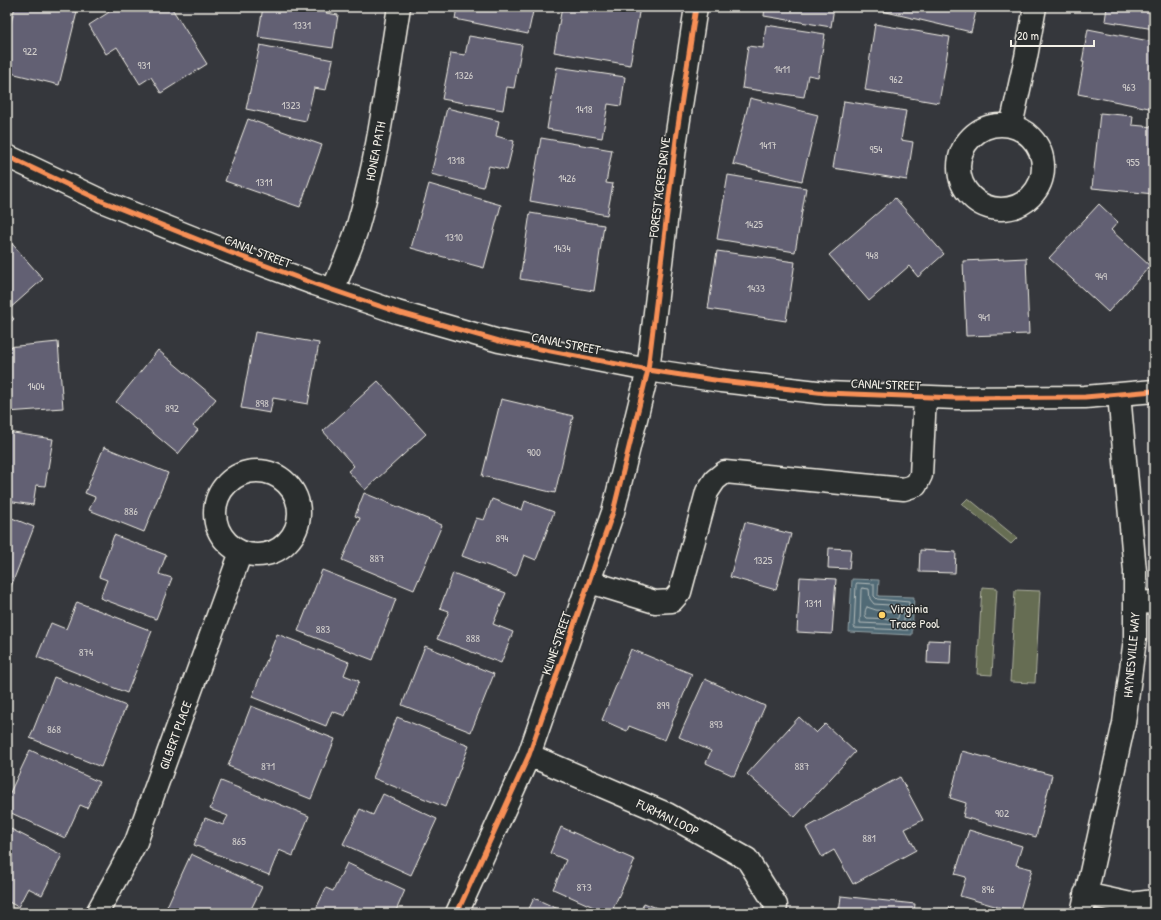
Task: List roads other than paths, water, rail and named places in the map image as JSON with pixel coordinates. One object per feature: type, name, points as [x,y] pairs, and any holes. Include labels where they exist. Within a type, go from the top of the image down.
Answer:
[{"type":"street","name":"HONEA PATH","points":[[333,290],[358,227],[368,187],[377,147],[399,7]]},
{"type":"street","name":"FOREST ACRES DRIVE","points":[[648,370],[676,139],[696,7]]},
{"type":"street","points":[[1011,126],[1026,58],[1035,7]]},
{"type":"street","name":"CANAL STREET","points":[[7,156],[104,202],[229,252],[397,312],[499,341],[648,370],[721,381],[826,393],[957,398],[1085,397],[1154,391]]},
{"type":"street","name":"KLINE STREET","points":[[457,913],[529,755],[590,582],[613,512],[648,370]]},
{"type":"street","name":"HAYNESVILLE WAY","points":[[1084,903],[1124,723],[1135,639],[1144,603],[1134,571],[1119,394]]},
{"type":"street","points":[[590,582],[655,602],[672,601],[680,592],[706,492],[715,480],[726,472],[904,489],[916,485],[921,475],[925,397]]},
{"type":"street","name":"GILBERT PLACE","points":[[98,913],[136,842],[241,552]]},
{"type":"street","name":"FURMAN LOOP","points":[[529,755],[667,814],[747,858],[776,905],[775,913]]},
{"type":"street","points":[[1084,903],[1131,904],[1154,901]]},
{"type":"water","name":"Virginia Trace Pool","points":[[852,579],[879,580],[878,596],[914,597],[912,635],[849,632]]},
{"type":"place","name":"Virginia Trace Pool","points":[[882,615]]}]
